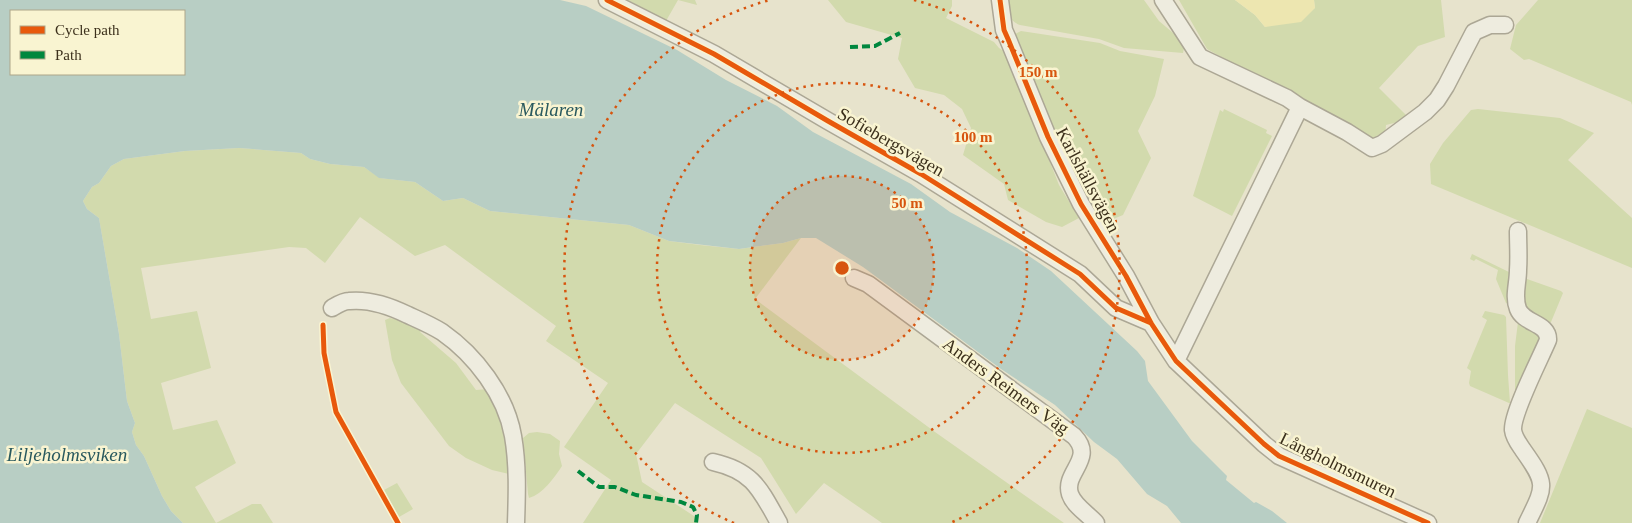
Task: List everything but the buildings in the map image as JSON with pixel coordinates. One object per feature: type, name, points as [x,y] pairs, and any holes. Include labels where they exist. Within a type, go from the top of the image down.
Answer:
[{"type":"street","name":"Sofiebergsvägen","points":[[608,0],[714,54],[921,174],[1080,274],[1116,308],[1151,323]]},
{"type":"street","name":"Karlshällsvägen","points":[[1000,0],[1004,30],[1048,137],[1081,204],[1126,276],[1151,323],[1176,361]]},
{"type":"street","points":[[1163,0],[1200,57],[1287,98],[1372,148],[1382,144],[1425,112],[1437,100],[1474,32],[1490,25],[1505,25]]},
{"type":"street","points":[[1176,361],[1300,107]]},
{"type":"street","points":[[1518,231],[1518,273],[1515,299],[1519,311],[1528,320],[1545,329],[1548,334],[1548,340],[1515,415],[1513,429],[1515,439],[1541,477],[1541,494],[1527,523]]},
{"type":"street","name":"Anders Reimers Väg","points":[[854,278],[868,284],[1079,441],[1082,456],[1069,485],[1070,494],[1077,505],[1096,523]]},
{"type":"street","points":[[332,308],[347,301],[365,301],[403,313],[441,331],[473,359],[495,391],[508,415],[513,435],[517,490],[516,523]]},
{"type":"street","name":"Långholmsmuren","points":[[1176,361],[1279,456],[1428,523]]},
{"type":"street","points":[[713,462],[730,466],[744,474],[758,486],[779,523]]},
{"type":"green space","points":[[628,0],[678,0],[666,21]]},
{"type":"green space","points":[[678,0],[695,0],[697,5]]},
{"type":"green space","points":[[828,0],[952,0],[952,6],[946,18],[994,42],[1007,53],[1059,185],[1079,218],[1062,227],[1046,222],[1008,200],[1004,184],[963,155],[971,128],[962,109],[944,95],[915,88],[898,59],[902,38],[846,22]]},
{"type":"green space","points":[[1006,0],[1144,0],[1159,21],[1185,43],[1183,53],[1124,48],[1099,39],[1020,25],[1011,18]]},
{"type":"green space","points":[[1179,0],[1235,0],[1255,15],[1265,27],[1315,8],[1314,0],[1441,0],[1445,37],[1418,46],[1379,88],[1410,119],[1386,125],[1385,137],[1371,140],[1207,49]]},
{"type":"green space","points":[[1538,0],[1632,0],[1632,105],[1631,102],[1529,59],[1524,60],[1510,49],[1516,25]]},
{"type":"green space","points":[[1021,31],[1100,43],[1120,51],[1164,59],[1155,96],[1138,131],[1151,158],[1123,215],[1106,222],[1061,149],[1013,35]]},
{"type":"green space","points":[[1224,109],[1267,130],[1266,133],[1272,136],[1232,216],[1193,196],[1220,110],[1223,112]]},
{"type":"green space","points":[[1478,109],[1560,118],[1594,133],[1568,160],[1632,218],[1632,268],[1431,184],[1430,164],[1443,143],[1471,110]]},
{"type":"green space","points":[[239,148],[301,153],[310,159],[330,164],[364,167],[380,178],[415,182],[443,201],[463,198],[490,211],[629,225],[669,241],[739,249],[783,243],[801,238],[755,299],[935,432],[1064,523],[882,523],[824,483],[796,514],[761,458],[675,403],[636,454],[642,482],[697,518],[696,523],[583,523],[611,480],[564,447],[608,383],[546,341],[556,326],[445,245],[415,256],[360,217],[325,263],[306,248],[289,247],[141,268],[151,319],[197,311],[211,368],[161,383],[173,430],[217,420],[236,463],[195,487],[216,523],[183,523],[171,511],[144,456],[136,445],[132,432],[135,423],[127,401],[119,334],[99,218],[87,209],[83,201],[92,187],[99,183],[111,166],[124,159],[185,151]]},
{"type":"green space","points":[[1472,254],[1511,273],[1508,304],[1496,279],[1498,270],[1476,259],[1474,261],[1470,259]]},
{"type":"green space","points":[[1527,279],[1563,293],[1551,322],[1549,323],[1538,318],[1526,309],[1522,294],[1524,280]]},
{"type":"green space","points":[[1485,311],[1506,317],[1510,403],[1470,386],[1469,383],[1471,371],[1467,368],[1487,320],[1482,317]]},
{"type":"green space","points":[[390,318],[425,327],[420,332],[456,363],[476,390],[489,389],[504,419],[509,474],[492,470],[466,458],[449,446],[401,383],[392,360],[385,320]]},
{"type":"green space","points":[[1518,322],[1538,333],[1541,341],[1515,399],[1515,346]]},
{"type":"green space","points":[[1587,409],[1632,428],[1632,523],[1540,523]]},
{"type":"green space","points":[[529,433],[550,434],[560,441],[559,454],[562,466],[539,493],[529,498],[523,438]]},
{"type":"green space","points":[[397,483],[413,509],[399,517],[384,490]]},
{"type":"green space","points":[[252,504],[261,504],[273,523],[216,523]]},
{"type":"sand","points":[[1235,0],[1314,0],[1315,8],[1301,22],[1265,27],[1255,15]]},
{"type":"water","name":"Mälaren","points":[[0,0],[560,0],[586,6],[677,50],[726,80],[777,106],[813,132],[911,184],[950,212],[1017,248],[1051,271],[1137,351],[1145,361],[1148,381],[1192,441],[1227,476],[1226,480],[1254,503],[1256,502],[1272,511],[1287,523],[1181,523],[1167,506],[1147,494],[1117,459],[1094,442],[1055,405],[1001,369],[863,267],[816,238],[801,238],[783,243],[739,249],[669,241],[629,225],[490,211],[463,198],[443,201],[415,182],[379,178],[364,167],[330,164],[310,159],[301,153],[239,148],[185,151],[124,159],[111,166],[99,183],[92,187],[83,201],[87,209],[99,218],[119,334],[127,401],[135,423],[132,432],[136,445],[144,456],[171,511],[183,523],[0,523]]},
{"type":"marked path","points":[[850,47],[875,46],[900,33]]},
{"type":"marked path","points":[[578,471],[599,487],[615,487],[636,495],[681,502],[693,507],[697,515],[696,523]]},
{"type":"cycle path","points":[[607,0],[714,54],[921,174],[1080,274],[1116,308],[1151,323]]},
{"type":"cycle path","points":[[1000,0],[1004,30],[1048,137],[1081,204],[1126,276],[1151,323],[1176,361],[1279,456],[1428,523]]},
{"type":"cycle path","points":[[323,325],[324,353],[336,412],[398,523]]},
{"type":"water label","name":"Liljeholmsviken","points":[[67,454]]}]
